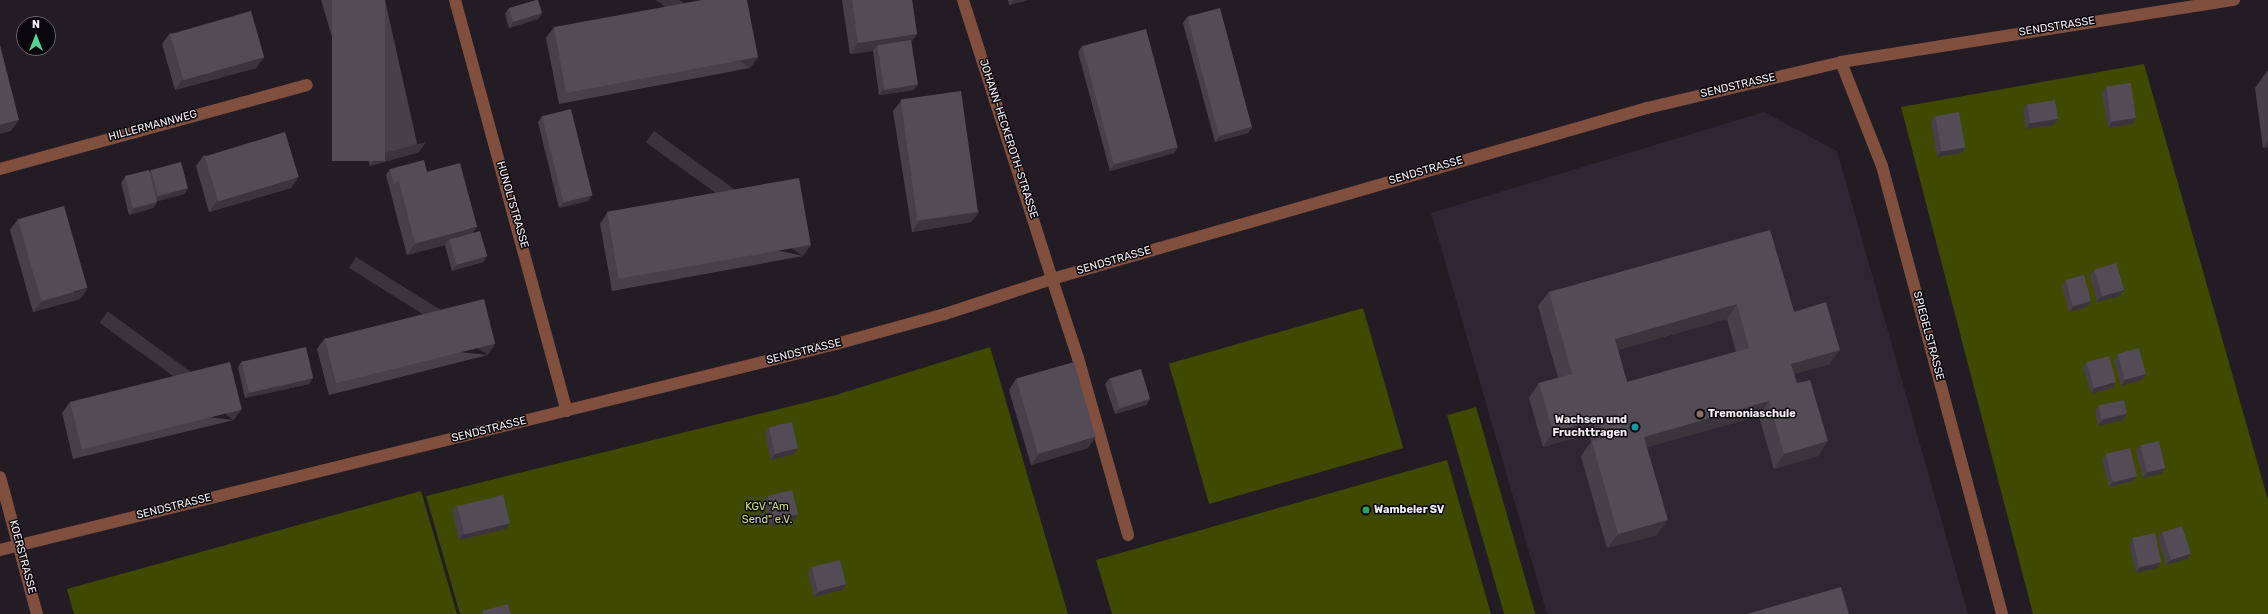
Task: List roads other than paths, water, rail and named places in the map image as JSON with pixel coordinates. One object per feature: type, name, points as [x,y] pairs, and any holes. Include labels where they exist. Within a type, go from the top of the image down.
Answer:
[{"type":"street","name":"HUNOLTSTRASSE","points":[[454,0],[567,411]]},
{"type":"street","name":"JOHANN-HECKEROTH-STRASSE","points":[[963,0],[1078,358],[1128,535]]},
{"type":"street","name":"SENDSTRASSE","points":[[0,550],[836,344],[945,314],[1052,279],[1647,108],[1841,62],[2234,0]]},
{"type":"street","name":"SPIEGELSTRASSE","points":[[1841,62],[1882,166],[2002,614]]},
{"type":"street","name":"HILLERMANNWEG","points":[[0,169],[307,86]]},
{"type":"street","name":"KOERSTRASSE","points":[[0,477],[37,614]]},
{"type":"place","name":"Tremoniaschule","points":[[1700,414]]},
{"type":"place","name":"Wachsen und Fruchttragen","points":[[1635,427]]},
{"type":"place","name":"Wambeler SV","points":[[1366,510]]},
{"type":"park label","name":"KGV \"Am Send\" e.V.","points":[[767,514]]}]
